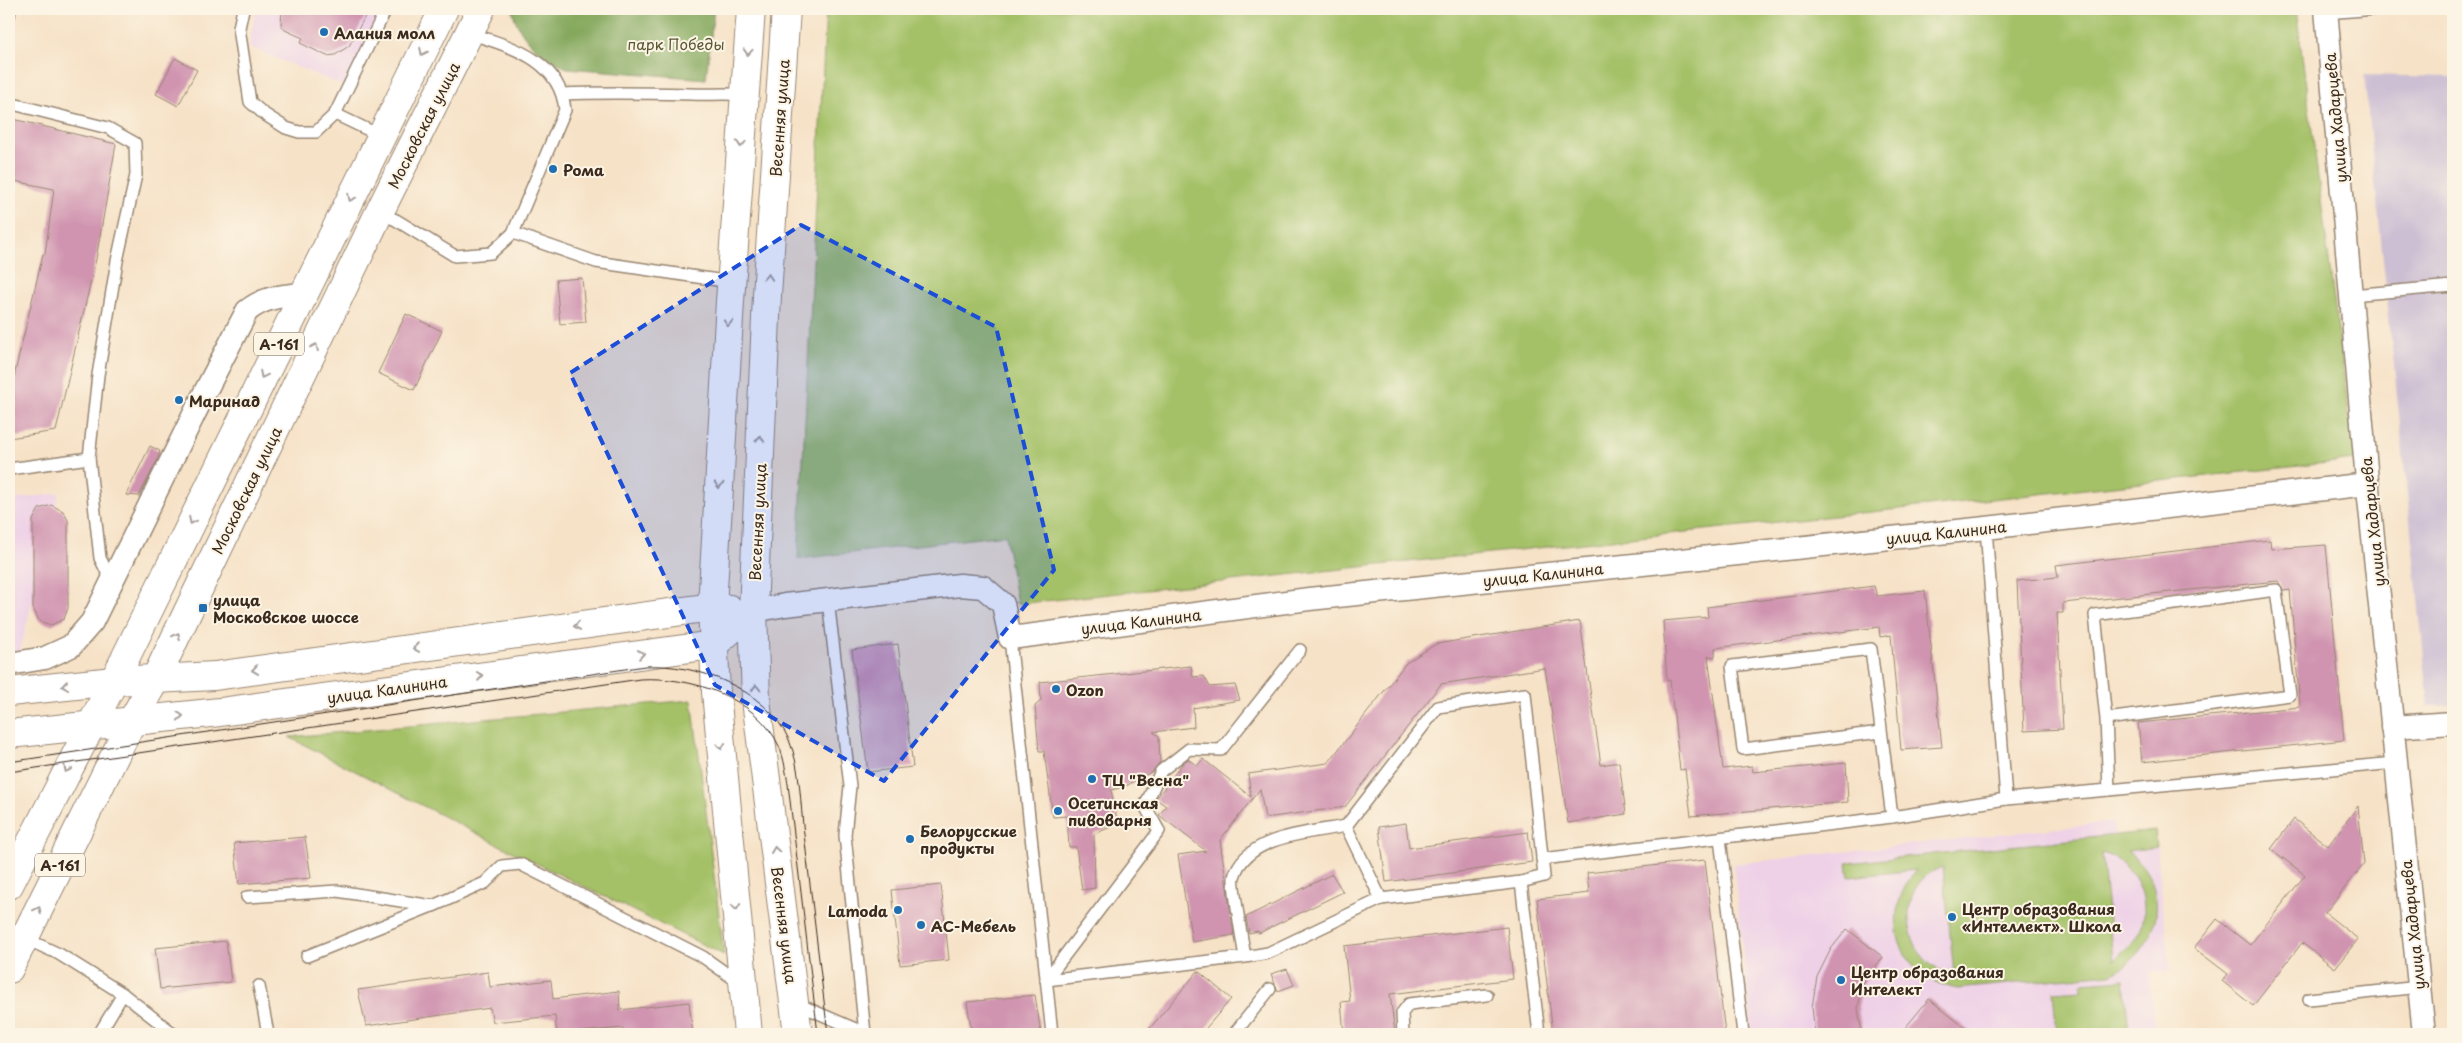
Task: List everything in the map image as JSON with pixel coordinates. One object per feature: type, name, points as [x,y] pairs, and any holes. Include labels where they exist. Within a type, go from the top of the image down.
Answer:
[{"type":"main road","name":"А-161","points":[[9,885],[89,726],[114,681],[444,9]]},
{"type":"main road","name":"Московская улица","points":[[9,969],[132,721],[155,680],[380,213],[481,9]]},
{"type":"main road","points":[[748,1034],[716,692],[712,607],[751,9]]},
{"type":"main road","name":"Весенняя улица","points":[[786,9],[767,295],[753,610],[756,700],[798,1034]]},
{"type":"main road","points":[[9,692],[114,681],[215,676],[712,607],[753,610]]},
{"type":"main road","points":[[713,645],[753,610]]},
{"type":"main road","name":"улица Калинина","points":[[9,734],[220,712],[713,645]]},
{"type":"street","name":"улица Хадарцева","points":[[2326,11],[2368,484],[2424,1034]]},
{"type":"street","points":[[10,668],[45,658],[71,646],[92,622],[247,311],[258,302],[277,296],[303,294]]},
{"type":"street","name":"улица Калинина","points":[[1010,638],[1309,599],[1986,528],[2368,484]]},
{"type":"street","points":[[753,610],[960,585],[983,587],[1003,604],[1010,638]]},
{"type":"street","points":[[2392,727],[2453,723]]},
{"type":"lane","points":[[9,16],[10,9]]},
{"type":"lane","points":[[243,9],[239,28],[250,102],[264,114],[299,132],[316,132],[335,114],[386,9]]},
{"type":"lane","points":[[2326,11],[2375,9]]},
{"type":"lane","points":[[380,213],[396,220],[456,256],[492,253],[513,233],[564,110],[563,94],[542,64],[500,44],[470,34]]},
{"type":"lane","points":[[563,94],[642,92],[694,94],[724,92],[745,95]]},
{"type":"lane","points":[[9,103],[108,128],[135,143],[136,175],[114,280],[98,375],[89,458],[100,558],[112,582]]},
{"type":"lane","points":[[335,114],[381,136]]},
{"type":"lane","points":[[513,233],[596,262],[732,282]]},
{"type":"lane","points":[[2351,295],[2453,286]]},
{"type":"lane","points":[[9,469],[89,458]]},
{"type":"lane","points":[[1986,528],[2006,799]]},
{"type":"lane","points":[[2106,719],[2290,695],[2276,590],[2095,615],[2106,719],[2109,790]]},
{"type":"lane","points":[[794,1002],[866,1034],[845,835],[850,786],[828,600]]},
{"type":"lane","points":[[1010,638],[1052,1034]]},
{"type":"lane","points":[[1881,732],[1743,749],[1732,666],[1871,649],[1892,817]]},
{"type":"lane","points":[[1046,980],[1159,831],[1146,806],[1161,771],[1189,749],[1221,750],[1300,650]]},
{"type":"lane","points":[[1046,980],[1245,957],[1268,953],[1381,899],[1521,882],[1544,876],[1525,694],[1438,707],[1346,826],[1268,842],[1247,854],[1233,878],[1245,957]]},
{"type":"lane","points":[[1542,859],[1892,817],[2006,799],[2395,763]]},
{"type":"lane","points":[[1346,826],[1381,899]]},
{"type":"lane","points":[[1720,838],[1743,1034]]},
{"type":"lane","points":[[307,956],[433,906],[485,883],[502,866],[520,864],[703,957],[743,985]]},
{"type":"lane","points":[[1521,882],[1539,1034]]},
{"type":"lane","points":[[248,897],[337,891],[433,906]]},
{"type":"lane","points":[[24,938],[59,954],[122,994],[174,1034]]},
{"type":"lane","points":[[259,986],[268,1034]]},
{"type":"lane","points":[[2309,999],[2419,987]]},
{"type":"lane","points":[[1234,1034],[1270,989]]},
{"type":"lane","points":[[99,1034],[122,994]]},
{"type":"lane","points":[[1403,1034],[1402,1013],[1409,1004],[1487,995]]},
{"type":"highlighted area","points":[[801,225],[996,327],[1054,570],[884,781],[715,685],[570,373]]},
{"type":"shaded area","points":[[256,9],[388,9],[346,87],[249,47]]},
{"type":"shaded area","points":[[2364,75],[2453,77],[2453,705],[2429,706]]},
{"type":"shaded area","points":[[59,493],[16,667],[9,668],[9,500]]},
{"type":"shaded area","name":"Центр образования «Интеллект». Школа","points":[[2113,822],[2115,836],[2155,831],[2170,971],[2149,973],[2156,1034],[1752,1034],[1733,864]]},
{"type":"green space","name":"парк Победы","points":[[512,9],[714,9],[706,79],[567,68],[548,58],[532,45],[519,28]]},
{"type":"green space","points":[[826,9],[2296,9],[2355,460],[1017,604],[1005,535],[798,559]]},
{"type":"green space","points":[[692,700],[724,955],[505,848],[289,737]]},
{"type":"green space","points":[[2155,831],[2157,847],[2127,851],[2142,865],[2151,882],[2156,899],[2156,917],[2151,934],[2141,950],[2128,964],[2110,974],[1957,989],[1936,982],[1920,972],[1908,958],[1900,942],[1896,925],[1898,907],[1904,888],[1916,870],[1849,877],[1847,863]],"holes":[[[2102,853],[2113,857],[2131,872],[2142,893],[2144,904],[2144,916],[2139,933],[2129,946],[2113,960]],[[1943,867],[1954,974],[1953,975],[1936,968],[1923,957],[1914,941],[1909,924],[1910,906],[1915,889],[1926,876]]]},
{"type":"green space","points":[[2124,980],[2129,1034],[2057,1034],[2053,992],[2082,990],[2082,983]]},
{"type":"building","name":"Алания молл","points":[[282,9],[369,9],[349,46],[335,55],[327,56],[300,43],[303,38],[285,30],[281,25]]},
{"type":"building","points":[[175,58],[197,70],[178,106],[156,94]]},
{"type":"building","points":[[9,118],[116,144],[96,259],[56,431],[9,438],[9,386],[12,385],[43,254],[45,254],[54,189],[9,180]]},
{"type":"building","points":[[582,278],[586,322],[560,324],[556,280]]},
{"type":"building","points":[[406,314],[442,331],[414,390],[378,373]]},
{"type":"building","points":[[150,446],[160,451],[157,461],[139,496],[126,495]]},
{"type":"building","points":[[51,505],[63,511],[68,520],[68,608],[64,619],[51,625],[39,621],[33,608],[33,520],[39,509]]},
{"type":"building","points":[[2270,540],[2271,549],[2326,545],[2344,740],[2142,762],[2138,723],[2300,707],[2290,590],[2284,591],[2278,581],[2063,603],[2063,613],[2057,613],[2063,729],[2024,731],[2017,581],[2058,577],[2056,565]]},
{"type":"building","points":[[1874,586],[1877,596],[1925,591],[1942,747],[1901,750],[1891,635],[1880,637],[1879,627],[1715,648],[1715,657],[1708,656],[1723,769],[1752,766],[1753,772],[1846,763],[1848,802],[1691,816],[1685,769],[1680,770],[1670,680],[1667,681],[1663,621],[1708,617],[1707,607]]},
{"type":"building","points":[[1580,621],[1601,765],[1619,762],[1626,814],[1568,823],[1545,668],[1441,684],[1345,807],[1265,818],[1260,789],[1220,840],[1234,935],[1192,942],[1178,855],[1206,851],[1159,815],[1166,806],[1156,799],[1182,764],[1188,759],[1197,766],[1203,759],[1251,797],[1248,774],[1328,763],[1406,663],[1436,644]]},
{"type":"building","points":[[898,644],[913,767],[868,772],[852,650]]},
{"type":"building","name":"ТЦ \"Весна\"","points":[[1191,666],[1193,677],[1204,676],[1210,687],[1235,685],[1240,700],[1193,708],[1194,727],[1153,732],[1159,736],[1160,762],[1153,771],[1124,787],[1111,790],[1118,824],[1094,834],[1095,888],[1082,890],[1076,847],[1069,847],[1067,816],[1053,817],[1044,751],[1039,751],[1035,706],[1041,701],[1040,682]]},
{"type":"building","points":[[2358,806],[2364,864],[2325,913],[2358,939],[2335,968],[2302,943],[2253,1006],[2222,981],[2228,974],[2194,948],[2217,919],[2250,945],[2305,875],[2271,849],[2294,819],[2328,846]]},
{"type":"building","points":[[1406,823],[1409,848],[1528,832],[1532,862],[1386,882],[1379,827]]},
{"type":"building","points":[[305,837],[311,878],[239,884],[234,843]]},
{"type":"building","points":[[1705,860],[1725,1034],[1553,1034],[1537,899],[1589,893],[1587,873]]},
{"type":"building","points":[[1332,874],[1343,892],[1259,933],[1258,931],[1249,933],[1246,917]]},
{"type":"building","name":"АС-Мебель","points":[[941,885],[949,960],[900,965],[892,890]]},
{"type":"building","points":[[1507,927],[1513,979],[1390,994],[1395,1034],[1344,1034],[1341,1002],[1350,1001],[1344,946]]},
{"type":"building","name":"Центр образования Интелект","points":[[1847,929],[1883,957],[1863,983],[1858,1008],[1862,1034],[1815,1034],[1812,1007],[1817,977],[1831,949]]},
{"type":"building","points":[[226,941],[231,982],[160,989],[155,948]]},
{"type":"building","points":[[1287,969],[1294,985],[1278,991],[1271,974]]},
{"type":"building","points":[[1198,971],[1231,999],[1201,1034],[1145,1034]]},
{"type":"building","points":[[488,972],[490,987],[551,980],[553,999],[619,991],[620,1010],[689,1002],[693,1034],[623,1034],[623,1028],[557,1034],[555,1016],[493,1022],[490,1008],[366,1026],[358,990]]},
{"type":"building","points":[[1035,995],[1041,1034],[972,1034],[967,1002]]},
{"type":"building","name":"Центр образования Интелект","points":[[1929,999],[1973,1034],[1900,1034]]},
{"type":"tram line","points":[[9,762],[645,666],[665,666],[708,675],[747,693],[765,706],[779,722],[793,751],[800,786],[828,1034]]},
{"type":"tram line","points":[[9,772],[640,679],[680,681],[700,686],[739,702],[755,714],[769,729],[781,751],[788,784],[818,1034]]},
{"type":"place","name":"Алания молл","points":[[324,32]]},
{"type":"place","name":"Рома","points":[[553,169]]},
{"type":"place","name":"Маринад","points":[[179,400]]},
{"type":"place","name":"улица Московское шоссе","points":[[203,608]]},
{"type":"place","name":"Ozon","points":[[1056,689]]},
{"type":"place","name":"ТЦ \"Весна\"","points":[[1092,779]]},
{"type":"place","name":"Осетинская пивоварня","points":[[1058,811]]},
{"type":"place","name":"Белорусские продукты","points":[[910,839]]},
{"type":"place","name":"Lamoda","points":[[898,910]]},
{"type":"place","name":"Центр образования «Интеллект». Школа","points":[[1952,917]]},
{"type":"place","name":"АС-Мебель","points":[[921,925]]},
{"type":"place","name":"Центр образования Интелект","points":[[1841,980]]}]
